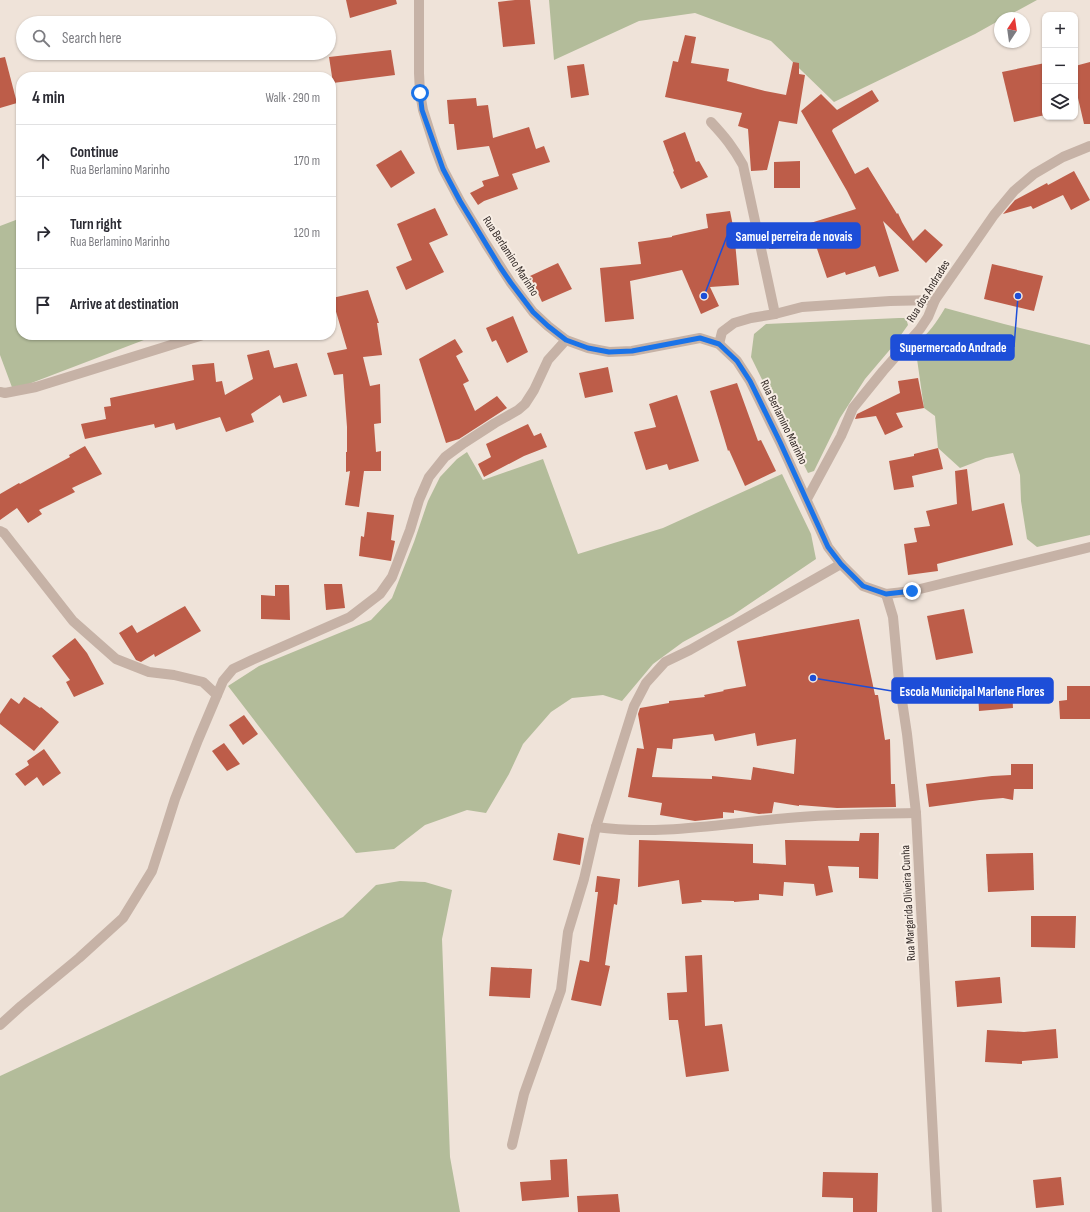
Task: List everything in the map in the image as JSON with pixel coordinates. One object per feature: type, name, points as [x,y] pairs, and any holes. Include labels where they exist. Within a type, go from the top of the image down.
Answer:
[{"type":"street","name":"Rua Berlamino Marinho","points":[[419,0],[419,72],[422,110],[443,169],[482,238],[511,283],[533,312],[548,326],[566,340],[588,348],[609,352],[632,351],[700,338],[719,344],[737,361],[750,381],[780,442],[828,547],[841,564],[863,586],[886,594],[912,591],[1090,547]]},
{"type":"street","points":[[711,122],[735,149],[743,165],[775,314]]},
{"type":"street","name":"Rua dos Andrades","points":[[806,499],[841,436],[853,408],[883,370],[920,329],[935,300],[994,215],[1014,191],[1034,174],[1063,157],[1090,146]]},
{"type":"street","points":[[719,344],[722,332],[734,323],[751,318],[802,308],[890,301],[935,300]]},
{"type":"street","points":[[0,392],[6,393],[36,387],[187,340]]},
{"type":"street","points":[[0,1025],[79,958],[123,918],[152,871],[175,799],[223,681],[233,669],[350,617],[380,594],[392,577],[429,476],[445,457],[494,423],[518,410],[525,404],[534,390],[548,360],[566,340]]},
{"type":"street","points":[[0,531],[4,533],[73,621],[116,659],[149,672],[174,675],[203,682],[217,695]]},
{"type":"street","points":[[512,1145],[524,1094],[561,990],[568,932],[584,879],[596,827],[634,706],[646,683],[665,662],[690,650],[841,564]]},
{"type":"street","name":"Rua Margarida Oliveira Cunha","points":[[886,594],[893,617],[899,681],[916,812],[937,1212]]},
{"type":"street","points":[[596,827],[616,830],[673,829],[790,817],[916,812]]},
{"type":"green space","points":[[549,0],[1037,0],[1015,12],[994,12],[994,23],[834,102],[771,41],[695,13],[639,21],[554,60]]},
{"type":"green space","points":[[16,220],[16,340],[144,340],[13,390],[0,355],[0,226]]},
{"type":"green space","points":[[945,308],[1090,345],[1090,535],[1037,547],[1027,539],[1021,501],[1020,475],[1013,453],[986,458],[960,468],[938,448],[935,416],[924,408],[915,345],[932,328]]},
{"type":"green space","points":[[906,318],[908,325],[893,346],[865,379],[840,418],[814,471],[808,473],[751,357],[754,334],[766,324]]},
{"type":"green space","points":[[467,452],[483,480],[543,459],[578,554],[663,528],[782,474],[811,534],[816,559],[733,615],[683,642],[653,664],[622,701],[603,695],[572,698],[551,712],[523,744],[509,774],[486,813],[467,810],[425,825],[394,849],[356,853],[228,686],[259,666],[371,620],[392,598],[428,501],[440,477],[457,459]]},
{"type":"green space","points":[[400,881],[425,882],[452,890],[442,939],[450,1157],[460,1212],[0,1212],[0,1076],[343,917],[376,885]]},
{"type":"building","points":[[346,0],[396,0],[397,4],[350,18]]},
{"type":"building","points":[[530,0],[535,44],[503,47],[498,2]]},
{"type":"building","points":[[685,35],[696,37],[691,63],[729,69],[727,81],[765,91],[786,95],[793,62],[799,63],[799,74],[805,75],[797,124],[779,121],[767,170],[751,171],[748,129],[738,126],[742,113],[665,97],[673,61],[678,62]]},
{"type":"building","points":[[391,50],[395,75],[336,83],[336,72],[331,72],[329,60],[336,60],[336,56]]},
{"type":"building","points":[[5,57],[16,103],[0,108],[0,58]]},
{"type":"building","points":[[1090,62],[1090,124],[1084,124],[1078,98],[1078,65]]},
{"type":"building","points":[[584,64],[589,95],[571,98],[567,66]]},
{"type":"building","points":[[1042,64],[1042,116],[1014,122],[1002,72]]},
{"type":"building","points":[[872,90],[879,101],[832,131],[855,174],[868,167],[897,214],[898,213],[913,241],[925,229],[943,245],[926,263],[883,221],[899,271],[879,277],[875,266],[846,275],[845,272],[827,278],[814,240],[783,248],[769,249],[769,232],[781,232],[856,209],[801,111],[821,94],[837,110]]},
{"type":"building","points":[[476,98],[477,106],[488,105],[493,138],[529,127],[536,149],[544,146],[550,162],[512,174],[518,189],[484,201],[478,205],[470,193],[484,186],[482,181],[499,176],[489,146],[457,150],[454,124],[449,124],[447,100]]},
{"type":"building","points":[[685,132],[696,162],[699,161],[708,177],[681,189],[673,172],[674,171],[663,141]]},
{"type":"building","points":[[401,150],[415,173],[391,188],[376,165]]},
{"type":"building","points":[[800,161],[800,188],[774,188],[774,162]]},
{"type":"building","points":[[1074,171],[1090,200],[1071,210],[1063,195],[1033,209],[1031,206],[1003,214],[1015,200]]},
{"type":"building","points":[[435,208],[448,235],[429,243],[444,272],[406,290],[396,267],[412,260],[397,224]]},
{"type":"building","points":[[730,211],[734,231],[739,285],[710,287],[719,306],[701,314],[682,270],[630,281],[634,319],[605,322],[600,268],[641,264],[638,242],[672,237],[708,228],[706,214]]},
{"type":"building","points":[[558,263],[572,289],[542,302],[530,276]]},
{"type":"building","points":[[992,264],[1043,276],[1034,311],[984,299]]},
{"type":"building","points":[[368,290],[379,323],[377,323],[382,355],[363,357],[370,386],[380,384],[381,423],[374,424],[376,452],[381,451],[381,471],[364,471],[359,507],[345,505],[350,471],[346,472],[347,427],[343,374],[334,375],[327,353],[347,349],[336,312],[336,297]]},
{"type":"building","points":[[513,316],[528,352],[507,363],[496,340],[492,342],[486,328]]},
{"type":"building","points":[[455,339],[463,352],[456,356],[469,381],[463,384],[475,411],[497,396],[507,408],[459,439],[446,443],[419,359]]},
{"type":"building","points":[[269,350],[274,368],[297,363],[307,396],[283,403],[280,395],[251,414],[254,422],[226,432],[220,417],[176,430],[174,423],[155,428],[154,424],[85,439],[81,424],[106,419],[104,407],[111,406],[110,398],[194,380],[192,365],[214,363],[216,382],[222,381],[225,395],[253,379],[247,355]]},
{"type":"building","points":[[608,367],[613,392],[585,398],[579,373]]},
{"type":"building","points":[[918,378],[924,408],[896,413],[903,427],[885,435],[876,416],[855,419],[857,414],[900,393],[898,381]]},
{"type":"building","points":[[737,383],[758,441],[761,440],[776,471],[745,486],[729,450],[728,451],[710,391]]},
{"type":"building","points":[[677,395],[699,461],[669,470],[667,464],[646,470],[634,432],[656,427],[649,404]]},
{"type":"building","points":[[528,424],[534,436],[541,433],[547,447],[524,456],[484,477],[478,464],[491,457],[486,444]]},
{"type":"building","points":[[85,446],[102,474],[72,488],[75,492],[39,510],[42,514],[28,523],[17,508],[0,520],[0,494],[70,457],[69,455]]},
{"type":"building","points":[[938,448],[943,469],[912,476],[914,487],[894,490],[889,461],[914,456],[914,454]]},
{"type":"building","points":[[967,469],[972,511],[1004,503],[1013,545],[937,564],[938,571],[908,575],[904,544],[917,542],[914,528],[930,526],[926,511],[957,504],[955,471]]},
{"type":"building","points":[[367,512],[394,515],[391,540],[395,541],[391,561],[359,556],[361,536],[364,537]]},
{"type":"building","points":[[324,584],[342,584],[345,608],[326,610]]},
{"type":"building","points":[[275,585],[289,585],[290,620],[261,619],[261,595],[275,596]]},
{"type":"building","points":[[185,606],[201,631],[155,657],[154,654],[141,662],[136,660],[119,633],[132,625],[137,633]]},
{"type":"building","points":[[964,609],[973,653],[936,660],[927,616]]},
{"type":"building","points":[[859,619],[875,695],[878,695],[885,740],[890,739],[891,784],[895,784],[896,807],[837,808],[799,806],[774,802],[772,813],[759,814],[734,810],[734,813],[723,812],[723,818],[695,821],[660,815],[662,803],[628,797],[637,748],[644,749],[638,714],[640,708],[669,703],[669,701],[705,697],[704,695],[746,686],[737,641]],"holes":[[[755,733],[757,746],[796,739],[794,774],[753,767],[751,780],[712,776],[712,779],[652,777],[657,748],[672,749],[673,739],[713,734],[715,741]]]},
{"type":"building","points":[[75,638],[87,653],[104,684],[74,697],[66,682],[70,680],[52,656]]},
{"type":"building","points":[[1067,686],[1090,686],[1090,719],[1060,719],[1059,701],[1067,700]]},
{"type":"building","points":[[1012,689],[1013,708],[979,711],[978,691]]},
{"type":"building","points":[[24,697],[40,708],[41,707],[59,722],[34,751],[0,724],[0,714],[11,698],[19,704]]},
{"type":"building","points":[[244,715],[258,734],[243,745],[229,725]]},
{"type":"building","points":[[224,743],[240,764],[227,771],[212,751]]},
{"type":"building","points":[[44,749],[61,773],[43,786],[37,777],[25,786],[15,774],[29,765],[27,761]]},
{"type":"building","points":[[1011,764],[1033,764],[1033,789],[1014,789],[1013,800],[1003,798],[929,807],[926,784],[1011,775]]},
{"type":"building","points":[[558,833],[584,838],[580,865],[553,860]]},
{"type":"building","points":[[860,833],[879,833],[878,879],[859,878],[859,867],[828,866],[833,892],[816,896],[814,884],[784,882],[783,896],[759,894],[759,900],[734,902],[701,900],[702,902],[682,904],[679,880],[638,887],[639,840],[753,844],[753,863],[786,865],[785,840],[859,841]]},
{"type":"building","points":[[1033,853],[1034,890],[988,892],[986,854]]},
{"type":"building","points":[[597,876],[620,879],[617,905],[614,904],[605,965],[610,966],[601,1006],[571,1000],[580,960],[589,962],[598,892],[595,892]]},
{"type":"building","points":[[1031,916],[1076,916],[1075,948],[1031,947]]},
{"type":"building","points":[[702,955],[705,1026],[722,1024],[729,1071],[686,1077],[678,1020],[669,1020],[667,993],[687,992],[685,956]]},
{"type":"building","points":[[491,967],[532,969],[530,998],[489,996]]},
{"type":"building","points":[[1000,977],[1002,1003],[957,1007],[955,981]]},
{"type":"building","points":[[1056,1029],[1058,1058],[1022,1061],[1022,1064],[985,1062],[987,1030],[1024,1032]]},
{"type":"building","points":[[567,1159],[569,1197],[522,1201],[520,1182],[551,1180],[550,1160]]},
{"type":"building","points":[[823,1172],[878,1173],[877,1212],[853,1212],[853,1198],[822,1197]]},
{"type":"building","points":[[1061,1177],[1064,1205],[1036,1208],[1033,1180]]},
{"type":"building","points":[[618,1194],[620,1212],[578,1212],[577,1196]]},
{"type":"place","name":"Samuel perreira de novais","points":[[704,296]]},
{"type":"place","name":"Supermercado Andrade","points":[[1018,296]]},
{"type":"place","name":"Escola Municipal Marlene Flores","points":[[813,678]]},
{"type":"route","points":[[420,93],[422,110],[443,169],[460,201],[500,267],[533,312],[566,340],[588,348],[609,352],[632,351],[700,338],[719,344],[737,361],[750,381],[780,442],[828,547],[841,564],[863,586],[886,594],[912,591]]}]
